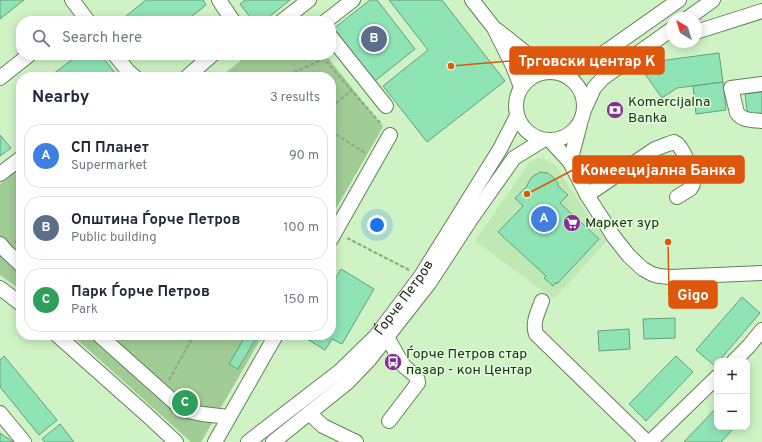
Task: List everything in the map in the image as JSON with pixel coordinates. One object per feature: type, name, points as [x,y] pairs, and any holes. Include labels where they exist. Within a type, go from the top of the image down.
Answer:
[{"type":"street","points":[[72,0],[80,16]]},
{"type":"street","points":[[219,0],[230,16]]},
{"type":"street","points":[[288,16],[309,0]]},
{"type":"street","points":[[332,16],[353,0]]},
{"type":"street","points":[[472,0],[494,28],[513,66],[521,87],[529,78],[540,73],[558,73],[591,62],[679,0]]},
{"type":"street","points":[[696,12],[713,0]]},
{"type":"street","points":[[702,30],[762,11]]},
{"type":"street","points":[[494,28],[527,54],[558,73],[569,77],[578,85],[583,96],[585,108]]},
{"type":"street","name":"Ѓорче Петров","points":[[273,442],[348,382],[369,360],[430,282],[471,219],[514,158],[546,140],[562,138],[572,132],[584,116],[585,108],[594,88],[603,78],[666,33]]},
{"type":"street","points":[[641,51],[666,42]]},
{"type":"street","points":[[336,43],[386,106]]},
{"type":"street","points":[[0,78],[23,60]]},
{"type":"street","points":[[118,60],[125,72]]},
{"type":"street","points":[[193,72],[206,60]]},
{"type":"street","points":[[762,84],[731,88],[739,116],[746,119],[762,121]]},
{"type":"street","name":"Ѓорче Петров","points":[[248,442],[340,371],[376,336],[420,276],[500,149],[517,116],[516,98],[521,87]]},
{"type":"street","points":[[517,116],[523,127],[532,135],[546,140],[570,162],[579,181],[614,237],[629,256],[643,269],[652,274],[670,277],[762,273]]},
{"type":"street","points":[[570,162],[580,123]]},
{"type":"street","points":[[336,230],[390,135]]},
{"type":"street","points":[[587,194],[655,149],[674,142],[684,153],[693,182],[690,189],[677,197]]},
{"type":"street","points":[[0,174],[16,162]]},
{"type":"street","points":[[0,244],[16,260]]},
{"type":"street","points":[[0,288],[16,300]]},
{"type":"street","points":[[542,301],[534,322],[536,334],[649,442],[714,380]]},
{"type":"street","points":[[737,358],[762,330]]},
{"type":"street","points":[[387,337],[404,366],[417,376],[418,380],[418,383],[389,421]]},
{"type":"street","points":[[63,340],[148,415],[176,442]]},
{"type":"street","points":[[105,340],[183,410],[229,418]]},
{"type":"street","points":[[215,442],[273,340]]},
{"type":"street","points":[[0,412],[24,442]]},
{"type":"street","points":[[309,413],[323,426],[356,442]]},
{"type":"path","points":[[294,72],[322,60]]},
{"type":"path","points":[[325,60],[335,72]]},
{"type":"path","points":[[336,73],[390,135]]},
{"type":"path","points":[[336,103],[351,91]]},
{"type":"path","points":[[336,134],[375,160]]},
{"type":"path","points":[[336,236],[420,276]]},
{"type":"path","points":[[162,391],[191,340]]},
{"type":"shaded area","points":[[242,60],[330,60],[383,127],[336,208],[336,72],[226,72]]},
{"type":"shaded area","points":[[537,158],[545,159],[556,166],[591,220],[607,241],[554,299],[475,241],[529,163]]},
{"type":"shaded area","points":[[16,170],[16,286],[0,275],[0,184]]},
{"type":"shaded area","points":[[78,340],[260,340],[201,442],[191,442]]},
{"type":"building","points":[[0,0],[24,0],[0,19]]},
{"type":"building","points":[[146,0],[203,0],[206,5],[192,16],[126,16]]},
{"type":"building","points":[[245,0],[290,0],[270,16],[249,16],[240,4]]},
{"type":"building","points":[[370,0],[377,0],[415,49],[375,81],[336,33],[336,27]]},
{"type":"building","points":[[389,0],[442,0],[505,81],[427,142],[383,86],[428,50]]},
{"type":"building","points":[[719,53],[723,82],[677,88],[662,98],[645,74],[666,60]]},
{"type":"building","points":[[71,60],[105,60],[114,72],[56,72]]},
{"type":"building","points":[[723,82],[726,110],[696,114],[693,86]]},
{"type":"building","points":[[762,92],[762,116],[748,118],[745,94]]},
{"type":"building","points":[[0,135],[11,148],[0,156]]},
{"type":"building","points":[[540,172],[548,173],[554,178],[558,183],[558,186],[568,195],[560,203],[599,239],[557,284],[556,282],[553,286],[544,278],[546,276],[498,232],[523,206],[515,198],[527,186],[532,177]]},
{"type":"building","points":[[341,269],[374,289],[342,344],[334,340],[336,340],[336,278]]},
{"type":"building","points":[[742,297],[760,313],[722,358],[714,358],[714,365],[696,350]]},
{"type":"building","points":[[675,318],[675,338],[644,339],[643,319]]},
{"type":"building","points":[[629,329],[630,349],[599,351],[598,331]]},
{"type":"building","points":[[243,340],[255,340],[238,369],[229,364]]},
{"type":"building","points":[[309,340],[331,340],[325,350]]},
{"type":"building","points":[[4,356],[57,420],[39,435],[0,387],[0,360]]},
{"type":"building","points":[[676,356],[693,372],[646,421],[629,404]]},
{"type":"building","points":[[714,410],[714,430],[732,430],[721,442],[684,442]]},
{"type":"building","points":[[60,424],[74,442],[45,442],[42,439]]},
{"type":"building","points":[[0,433],[13,442],[0,442]]},
{"type":"place","name":"Општина Ѓорче Петров","points":[[374,39]]},
{"type":"place","name":"Трговски центар К","points":[[451,66]]},
{"type":"place","name":"Komercijalna Banka","points":[[615,110]]},
{"type":"place","name":"Комеецијална Банка","points":[[527,194]]},
{"type":"place","name":"СП Планет","points":[[544,219]]},
{"type":"place","name":"Маркет зур","points":[[572,223]]},
{"type":"place","name":"Gigo","points":[[668,242]]},
{"type":"place","name":"Ѓорче Петров стар пазар - кон Центар","points":[[393,362]]},
{"type":"place","name":"Парк Ѓорче Петров","points":[[185,403]]}]
